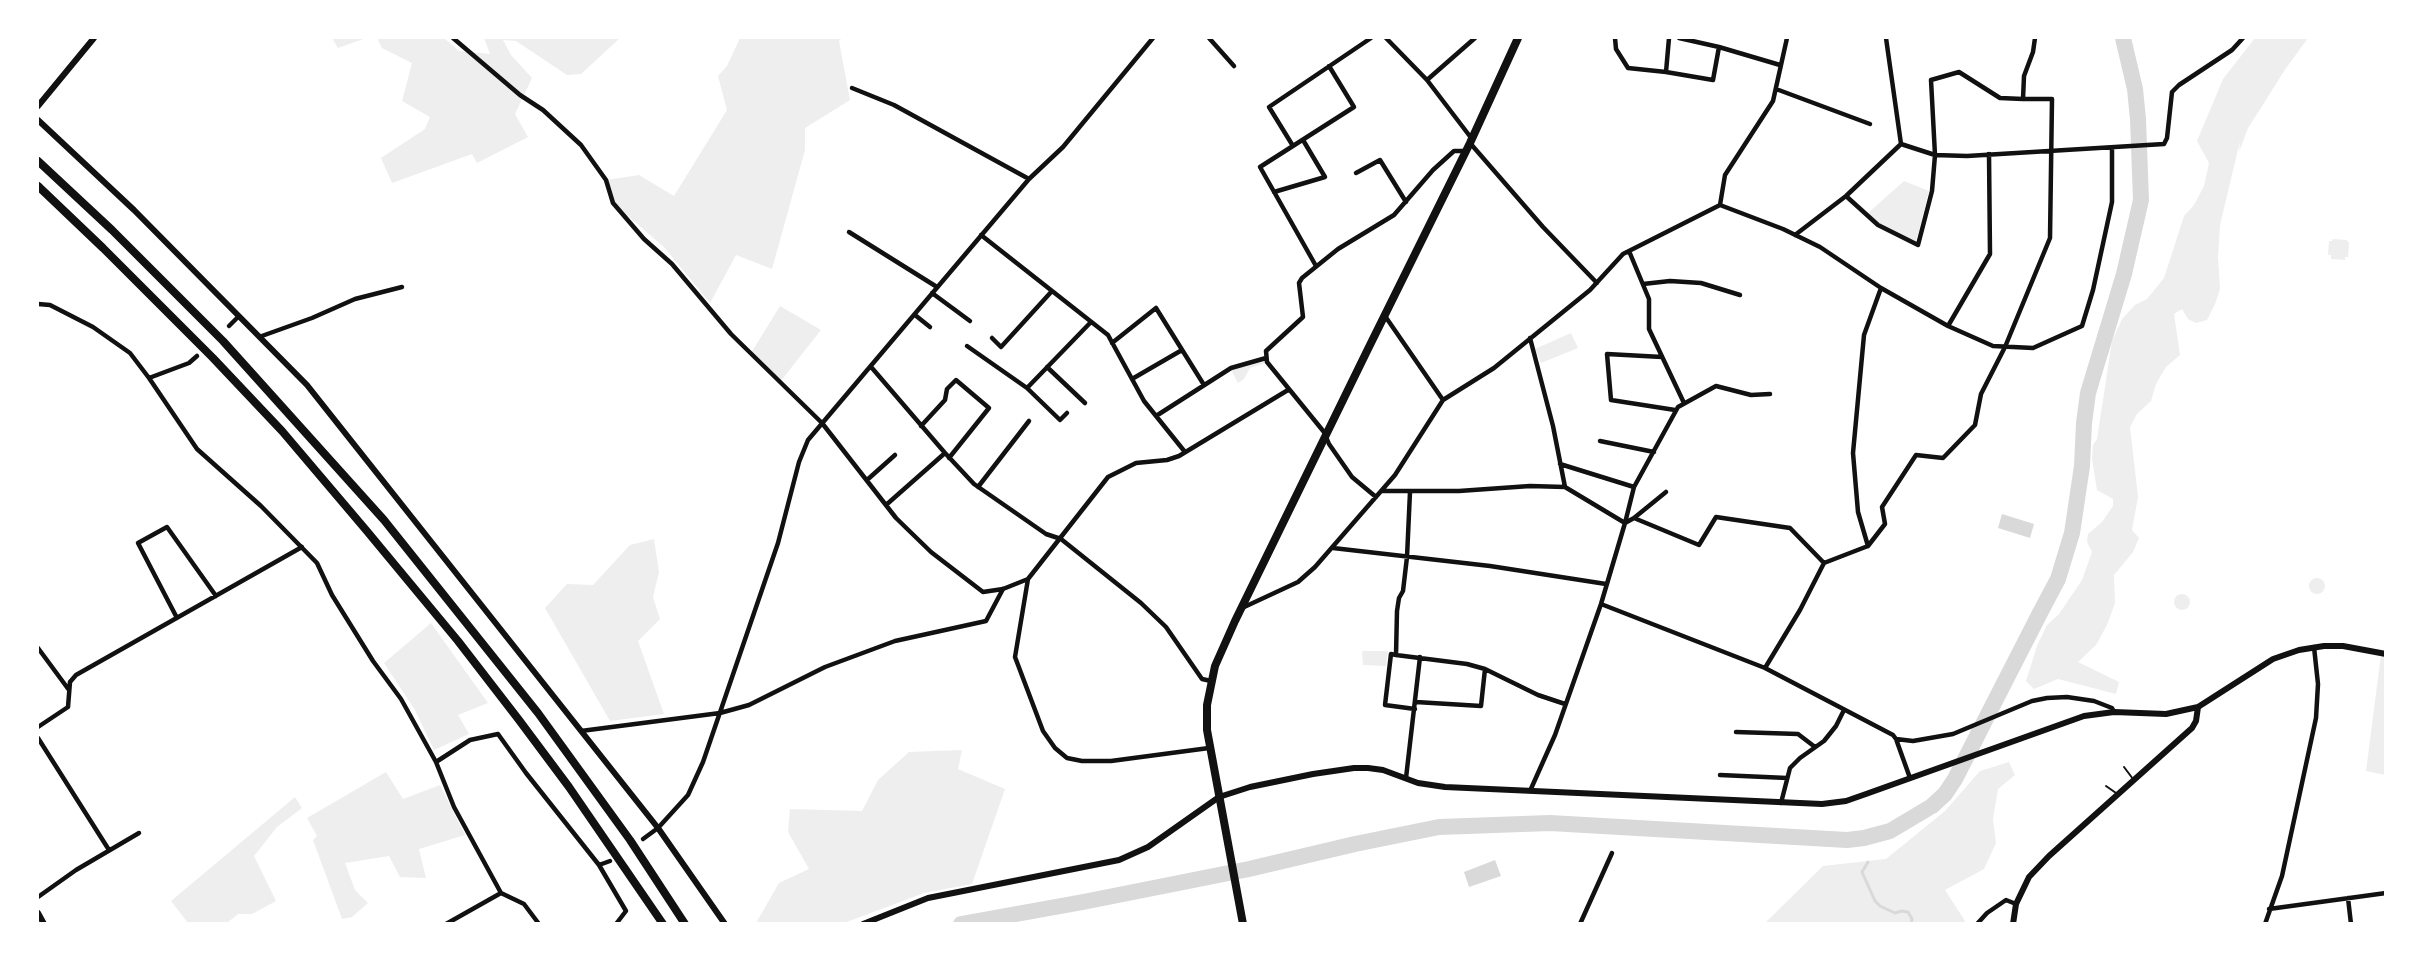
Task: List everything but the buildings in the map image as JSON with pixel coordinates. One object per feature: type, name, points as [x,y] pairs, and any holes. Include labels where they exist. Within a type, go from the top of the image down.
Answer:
[{"type":"highway","points":[[38,161],[112,230],[224,341],[384,520],[538,713],[630,840],[685,924]]},
{"type":"highway","points":[[38,186],[104,248],[213,358],[282,431],[366,530],[458,641],[519,720],[569,787],[663,924]]},
{"type":"main road","points":[[1243,924],[1209,748],[1206,718],[1211,681],[1220,654],[1471,141],[1518,38]]},
{"type":"street","points":[[38,106],[94,38]]},
{"type":"street","points":[[453,38],[520,95],[543,110],[581,145],[606,180],[613,203],[644,239],[672,264],[731,334],[822,423],[886,505],[931,552],[983,592],[1003,589],[1028,579]]},
{"type":"street","points":[[643,839],[658,828],[688,795],[703,762],[778,543],[799,462],[808,440],[872,368],[937,286],[1029,179],[1063,147],[1153,38]]},
{"type":"street","points":[[1209,38],[1234,66]]},
{"type":"street","points":[[1293,146],[1269,107],[1371,38]]},
{"type":"street","points":[[1386,38],[1427,80],[1471,141],[1543,227],[1597,283]]},
{"type":"street","points":[[1427,80],[1475,38]]},
{"type":"street","points":[[1615,38],[1616,49],[1628,68],[1713,80],[1719,47]]},
{"type":"street","points":[[1666,72],[1669,38]]},
{"type":"street","points":[[1679,38],[1780,65]]},
{"type":"street","points":[[1720,205],[1725,175],[1773,101],[1787,38]]},
{"type":"street","points":[[1878,38],[1886,38],[1900,144]]},
{"type":"street","points":[[2023,99],[2024,76],[2033,52],[2035,38]]},
{"type":"street","points":[[1900,144],[1935,155],[2164,144],[2167,138],[2171,95],[2174,89],[2232,50],[2243,38]]},
{"type":"street","points":[[1316,266],[1260,167],[1354,106],[1329,66]]},
{"type":"street","points":[[1765,668],[1800,610],[1824,563],[1868,546],[1885,524],[1882,507],[1916,455],[1943,458],[1975,425],[1981,394],[2005,347],[2051,234],[2052,99],[2000,98],[1959,72],[1931,80],[1935,155],[1932,191],[1918,245],[1878,225],[1846,196]]},
{"type":"street","points":[[852,88],[894,105],[1029,179]]},
{"type":"street","points":[[1776,89],[1870,124]]},
{"type":"street","points":[[38,120],[134,210],[307,386],[658,828],[725,924]]},
{"type":"street","points":[[1274,192],[1325,177],[1303,140]]},
{"type":"street","points":[[1795,235],[1846,196],[1900,144]]},
{"type":"street","points":[[1242,608],[1299,582],[1333,548],[1395,475],[1443,400],[1494,368],[1590,290],[1623,254],[1720,205],[1820,247],[1881,288],[1948,326],[1993,346],[2033,348],[2082,326],[2093,290],[2112,202],[2114,148]]},
{"type":"street","points":[[1376,497],[1353,477],[1326,437],[1288,390],[1266,358],[1266,351],[1303,317],[1299,283],[1316,266],[1338,249],[1394,215],[1433,170],[1454,151],[1466,151]]},
{"type":"street","points":[[1948,326],[1989,254],[1989,154]]},
{"type":"street","points":[[1356,173],[1380,160],[1406,201]]},
{"type":"street","points":[[849,232],[937,286]]},
{"type":"street","points":[[981,235],[1108,335],[1144,401],[1185,452]]},
{"type":"street","points":[[1629,251],[1648,299],[1649,329],[1684,403]]},
{"type":"street","points":[[1642,284],[1670,281],[1701,283],[1740,295]]},
{"type":"street","points":[[1726,291],[1728,282]]},
{"type":"street","points":[[259,337],[312,318],[355,299],[402,286]]},
{"type":"street","points":[[1868,546],[1858,512],[1853,453],[1864,335],[1881,288]]},
{"type":"street","points":[[992,338],[1001,347],[1052,291]]},
{"type":"street","points":[[932,293],[970,321]]},
{"type":"street","points":[[38,304],[50,305],[93,327],[130,353],[197,449],[261,506],[317,564],[332,595],[373,661],[401,699],[436,762],[454,807],[501,893],[524,904],[539,924]]},
{"type":"street","points":[[1112,343],[1156,308],[1204,385]]},
{"type":"street","points":[[915,315],[930,327]]},
{"type":"street","points":[[229,326],[239,316]]},
{"type":"street","points":[[1385,316],[1443,400]]},
{"type":"street","points":[[1027,388],[1091,322]]},
{"type":"street","points":[[1530,338],[1553,426],[1565,487]]},
{"type":"street","points":[[967,346],[1027,388],[1060,420],[1067,413]]},
{"type":"street","points":[[1132,378],[1182,350]]},
{"type":"street","points":[[1662,357],[1607,354],[1611,400],[1675,410]]},
{"type":"street","points":[[149,378],[189,363],[197,356]]},
{"type":"street","points":[[1156,416],[1231,368],[1266,358]]},
{"type":"street","points":[[1047,367],[1085,403]]},
{"type":"street","points":[[872,368],[947,456],[978,487],[1046,534],[1061,538],[1157,616],[1199,675],[1211,681]]},
{"type":"street","points":[[886,505],[947,456],[989,408],[956,380],[947,389],[945,400],[921,426]]},
{"type":"street","points":[[1530,791],[1556,735],[1601,604],[1634,487],[1675,410],[1716,386],[1751,395],[1770,394]]},
{"type":"street","points":[[1209,748],[1111,761],[1082,761],[1067,758],[1055,748],[1043,731],[1015,657],[1028,579],[1108,477],[1136,463],[1167,460],[1185,452],[1288,390]]},
{"type":"street","points":[[978,487],[1029,421]]},
{"type":"street","points":[[1600,441],[1654,452]]},
{"type":"street","points":[[867,480],[895,455]]},
{"type":"street","points":[[1560,464],[1634,487]]},
{"type":"street","points":[[1382,491],[1565,487],[1625,523]]},
{"type":"street","points":[[1396,655],[1397,610],[1403,591],[1407,557],[1410,492]]},
{"type":"street","points":[[1625,523],[1666,492]]},
{"type":"street","points":[[1634,518],[1699,545],[1716,517],[1790,528],[1824,563]]},
{"type":"street","points":[[177,618],[138,543],[167,526],[216,596]]},
{"type":"street","points":[[38,727],[68,706],[70,682],[76,675],[302,547]]},
{"type":"street","points":[[1333,548],[1490,566],[1606,584]]},
{"type":"street","points":[[581,731],[720,713],[749,705],[825,667],[895,641],[986,621],[1003,589]]},
{"type":"street","points":[[1601,604],[1765,668],[1893,735],[1910,778]]},
{"type":"street","points":[[863,924],[928,898],[1119,860],[1148,847],[1219,797],[1251,787],[1354,768],[1383,770],[1433,786],[1780,804],[1822,804],[1846,801],[2084,716],[2114,712],[2166,714],[2198,707],[2273,659],[2314,647],[2343,645],[2385,654]]},
{"type":"street","points":[[2265,924],[2282,876],[2316,718],[2318,690],[2314,647]]},
{"type":"street","points":[[38,648],[69,690]]},
{"type":"street","points":[[1415,709],[1384,705],[1391,654],[1485,669],[1538,695],[1565,704]]},
{"type":"street","points":[[1406,778],[1420,657]]},
{"type":"street","points":[[1416,702],[1481,706],[1485,669]]},
{"type":"street","points":[[1896,739],[1913,741],[1953,734],[2032,701],[2047,698],[2094,701],[2112,708],[2114,712]]},
{"type":"street","points":[[2013,924],[2016,903],[2021,890],[2038,867],[2192,728],[2196,721],[2198,707]]},
{"type":"street","points":[[1780,804],[1790,768],[1824,741],[1836,726],[1844,710]]},
{"type":"street","points":[[1736,732],[1798,734],[1815,747]]},
{"type":"street","points":[[436,762],[470,740],[498,734],[526,773],[600,865],[626,911],[616,924]]},
{"type":"street","points":[[38,738],[109,850]]},
{"type":"street","points":[[1720,775],[1787,778]]},
{"type":"street","points":[[38,897],[139,833]]},
{"type":"street","points":[[1580,924],[1612,854]]},
{"type":"street","points":[[600,865],[610,861]]},
{"type":"street","points":[[446,924],[501,893]]},
{"type":"street","points":[[2269,909],[2385,893]]},
{"type":"street","points":[[2348,898],[2351,924]]},
{"type":"street","points":[[1977,924],[1987,913],[2006,900],[2016,903]]},
{"type":"street","points":[[38,913],[44,924]]},
{"type":"lane","points":[[2124,767],[2133,780]]},
{"type":"lane","points":[[2106,786],[2118,794]]},
{"type":"shaded area","points":[[332,38],[366,38],[338,48]]},
{"type":"shaded area","points":[[377,38],[444,38],[459,51],[490,54],[484,38],[620,38],[581,74],[567,75],[516,41],[503,40],[511,55],[532,78],[515,114],[528,137],[477,163],[472,154],[392,183],[381,158],[425,129],[430,117],[402,101],[412,63],[382,48]]},
{"type":"shaded area","points":[[740,38],[842,38],[839,41],[850,100],[805,128],[805,150],[772,269],[736,255],[710,303],[664,247],[613,203],[606,180],[639,175],[674,196],[727,110],[718,76],[727,66]]},
{"type":"shaded area","points":[[2255,38],[2308,38],[2248,128],[2239,152],[2240,141],[2220,225],[2218,257],[2220,289],[2215,304],[2207,320],[2196,323],[2188,319],[2182,309],[2174,314],[2180,355],[2166,367],[2156,384],[2151,401],[2137,414],[2130,427],[2138,497],[2132,530],[2139,538],[2133,552],[2114,575],[2115,603],[2107,625],[2096,645],[2078,662],[2119,682],[2116,694],[2058,679],[2034,689],[2026,681],[2037,646],[2047,625],[2059,614],[2082,580],[2092,552],[2087,542],[2088,534],[2102,522],[2113,506],[2113,499],[2097,490],[2092,459],[2112,341],[2122,319],[2135,305],[2147,299],[2164,278],[2184,216],[2194,205],[2204,186],[2209,163],[2197,141],[2223,79]]},
{"type":"shaded area","points":[[1904,181],[1929,191],[1916,242],[1879,223],[1868,213]]},
{"type":"shaded area","points":[[2347,240],[2349,243],[2348,257],[2345,257],[2345,260],[2331,259],[2331,255],[2328,255],[2329,241]]},
{"type":"shaded area","points":[[780,306],[821,330],[780,382],[751,353]]},
{"type":"shaded area","points":[[1571,333],[1578,348],[1541,363],[1535,349]]},
{"type":"shaded area","points":[[1264,360],[1266,363],[1250,368],[1244,379],[1238,383],[1231,370]]},
{"type":"shaded area","points":[[2002,514],[2034,524],[2030,538],[1998,528]]},
{"type":"shaded area","points":[[654,539],[659,572],[653,597],[660,619],[638,641],[664,714],[610,721],[545,608],[567,584],[593,585],[630,545]]},
{"type":"shaded area","points":[[2317,578],[2325,586],[2317,594],[2309,586]]},
{"type":"shaded area","points":[[2179,594],[2185,594],[2190,602],[2188,608],[2179,610],[2174,605],[2174,599]]},
{"type":"shaded area","points":[[431,623],[488,703],[458,715],[469,734],[434,750],[415,710],[384,663]]},
{"type":"shaded area","points":[[1362,651],[1388,651],[1386,666],[1363,665]]},
{"type":"shaded area","points":[[2381,655],[2386,657],[2385,775],[2366,771]]},
{"type":"shaded area","points":[[962,750],[958,769],[1005,789],[972,884],[924,893],[844,923],[756,923],[779,883],[809,869],[788,832],[790,809],[862,811],[878,780],[909,752]]},
{"type":"shaded area","points":[[2009,762],[2015,775],[1998,789],[1993,819],[1996,843],[1984,869],[1945,890],[1965,921],[1964,923],[1765,923],[1823,866],[1886,859],[1945,811],[1980,771]]},
{"type":"shaded area","points":[[386,772],[403,799],[440,785],[465,835],[419,849],[426,878],[400,877],[389,856],[345,863],[355,890],[368,903],[352,917],[342,919],[313,840],[317,836],[307,818]]},
{"type":"shaded area","points":[[295,797],[302,808],[277,827],[254,856],[276,901],[252,914],[238,914],[227,923],[188,923],[171,901]]},
{"type":"shaded area","points":[[1495,860],[1501,876],[1469,887],[1464,872]]},
{"type":"waterway","points":[[961,924],[1249,869],[1439,827],[1550,823],[1847,840],[1890,831],[1932,806],[1945,794],[1955,779],[2058,579],[2072,533],[2082,466],[2088,393],[2124,274],[2141,200],[2135,89],[2123,38]]},
{"type":"waterway","points":[[1864,838],[1865,843]]},
{"type":"waterway","points":[[1868,862],[1862,872],[1875,901],[1895,913],[1908,912],[1912,919],[1911,924]]}]
